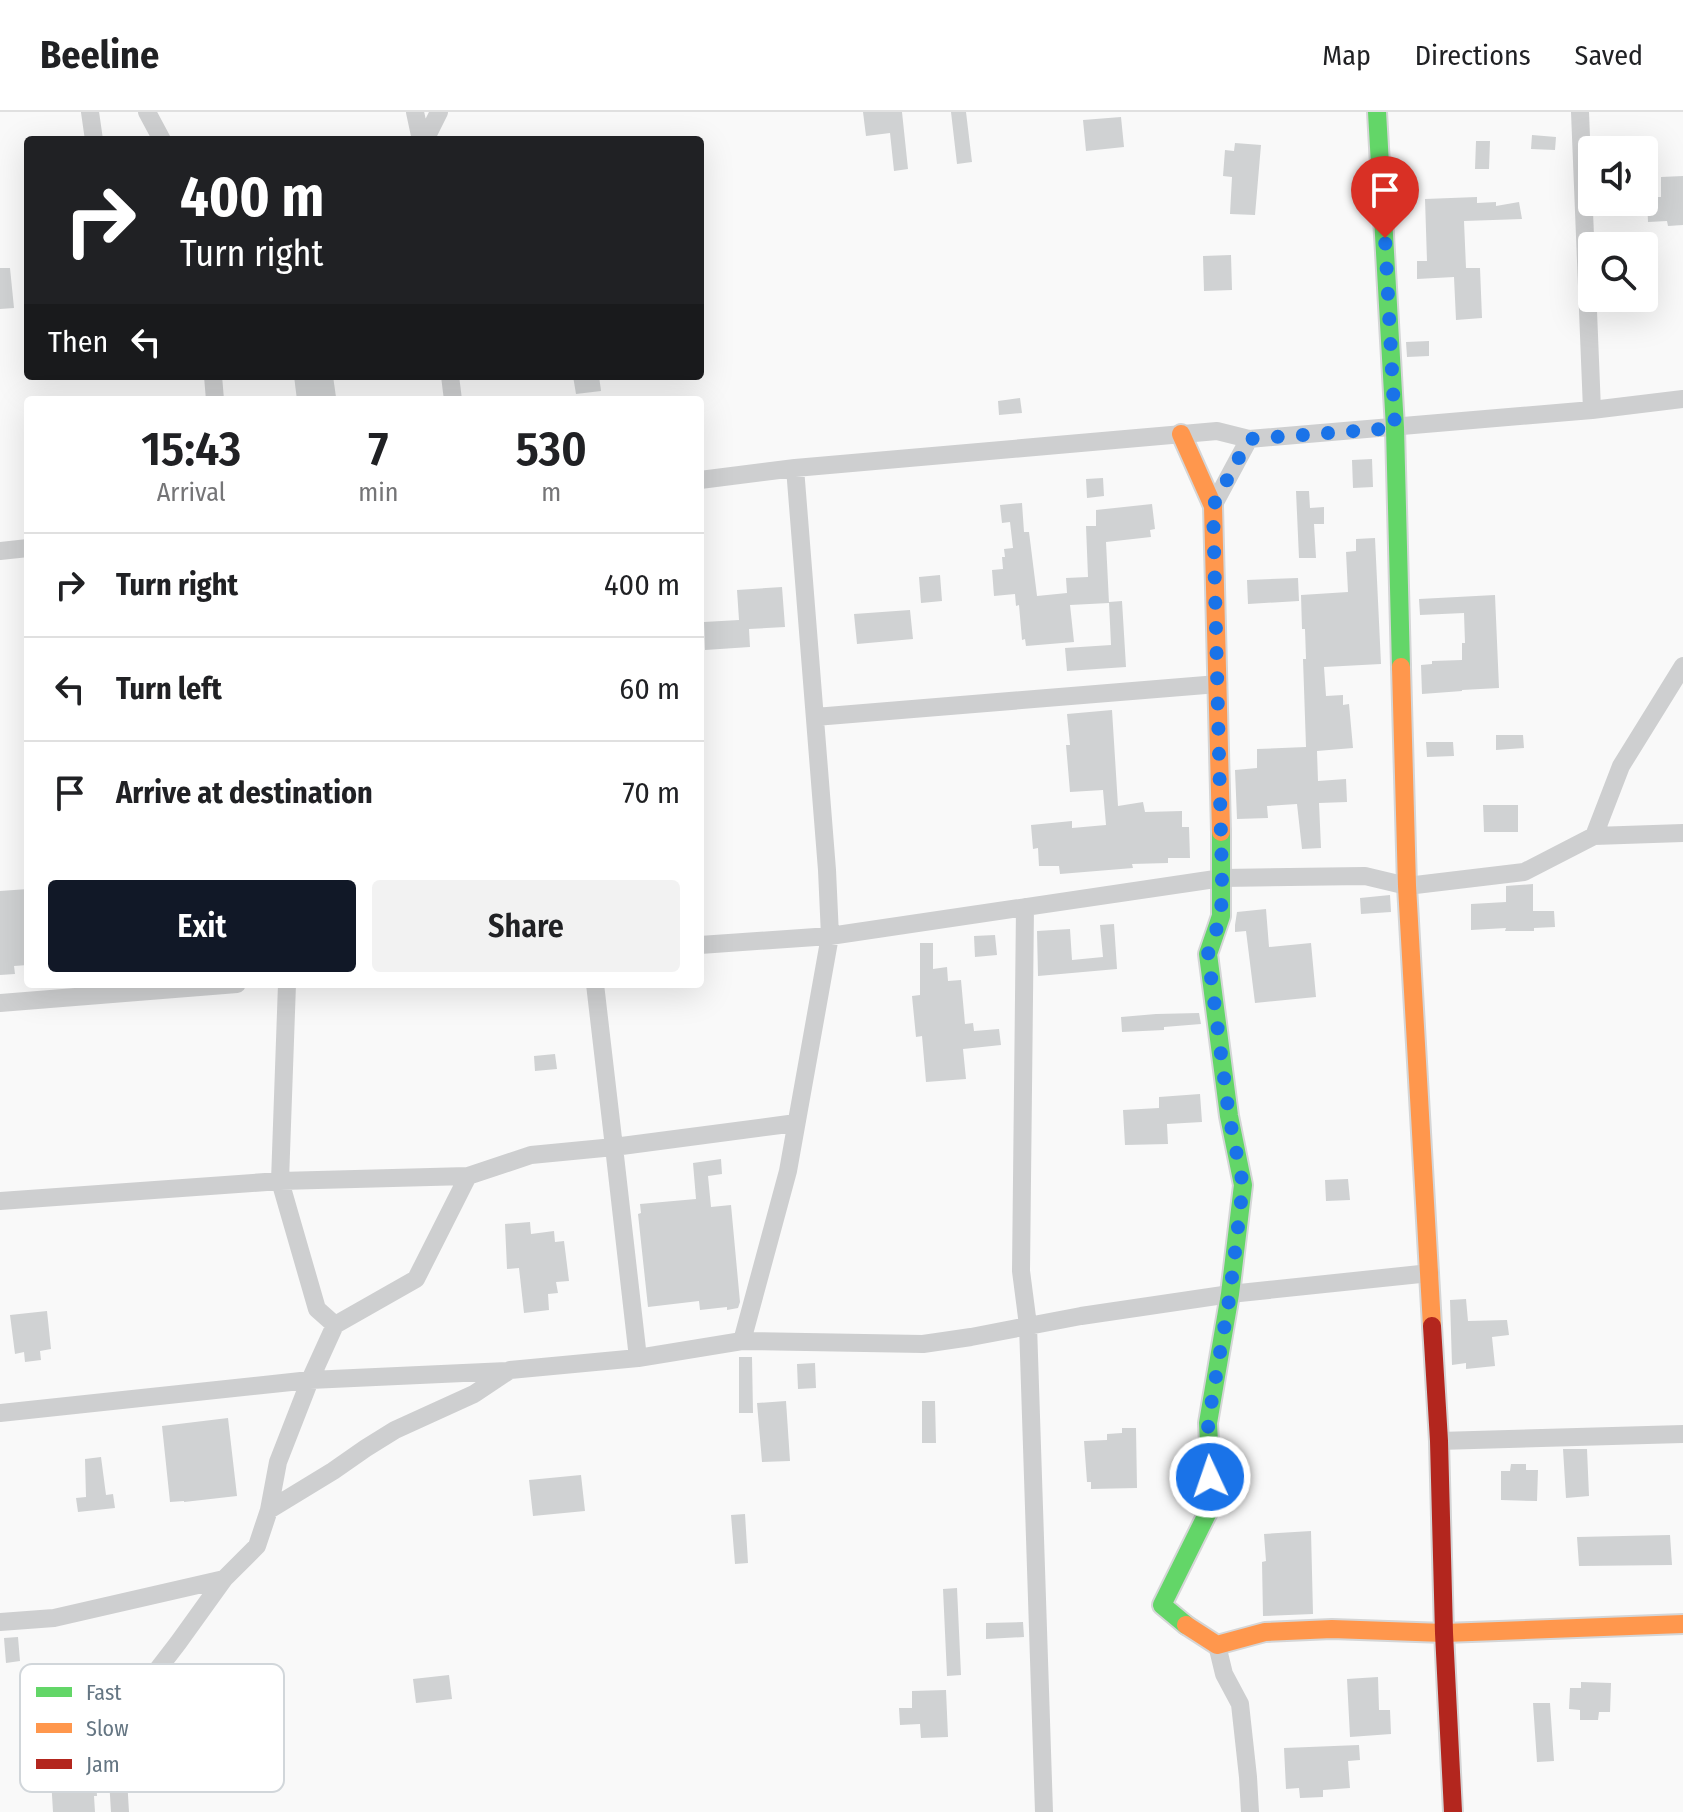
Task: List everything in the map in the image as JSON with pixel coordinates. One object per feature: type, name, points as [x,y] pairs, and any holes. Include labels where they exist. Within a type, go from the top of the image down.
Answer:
[{"type":"street","points":[[90,112],[93,136]]},
{"type":"street","points":[[147,112],[160,136]]},
{"type":"street","points":[[415,112],[422,136]]},
{"type":"street","points":[[425,136],[439,112]]},
{"type":"street","points":[[1377,112],[1395,428],[1407,886],[1439,1441],[1453,1812]]},
{"type":"street","points":[[1580,112],[1592,410]]},
{"type":"street","points":[[704,479],[795,468],[1217,431],[1249,439],[1592,410],[1683,399]]},
{"type":"street","points":[[1181,434],[1213,506],[1222,878],[1221,916],[1208,954],[1229,1116],[1243,1185],[1230,1294],[1208,1423],[1212,1504],[1162,1605],[1217,1645],[1224,1674],[1240,1704],[1250,1812]]},
{"type":"street","points":[[1213,506],[1249,439]]},
{"type":"street","points":[[742,1341],[788,1171],[830,936],[795,468]]},
{"type":"street","points":[[0,551],[24,548]]},
{"type":"street","points":[[1594,836],[1621,766],[1683,666]]},
{"type":"street","points":[[815,717],[1218,684]]},
{"type":"street","points":[[704,945],[830,936],[1222,878],[1365,876],[1407,886],[1524,872],[1594,836],[1683,833]]},
{"type":"street","points":[[1025,907],[1021,1271],[1028,1325],[1044,1812]]},
{"type":"street","points":[[0,1003],[187,988]]},
{"type":"street","points":[[287,988],[280,1181],[317,1309],[335,1325]]},
{"type":"street","points":[[595,988],[638,1358]]},
{"type":"street","points":[[0,1201],[280,1181],[468,1176],[531,1155],[796,1123]]},
{"type":"street","points":[[162,1664],[224,1579],[257,1546],[269,1510],[278,1462],[335,1325],[416,1279],[468,1176]]},
{"type":"street","points":[[0,1413],[310,1380],[510,1370],[638,1358],[742,1341],[923,1344],[1230,1294],[1430,1273]]},
{"type":"street","points":[[269,1510],[395,1430],[474,1394],[510,1370]]},
{"type":"street","points":[[1439,1441],[1683,1434]]},
{"type":"street","points":[[0,1622],[54,1618],[224,1579]]},
{"type":"street","points":[[1217,1645],[1265,1632],[1332,1629],[1444,1633],[1683,1624]]},
{"type":"street","points":[[119,1792],[120,1812]]},
{"type":"building","points":[[863,112],[902,112],[908,169],[894,171],[890,133],[866,136]]},
{"type":"building","points":[[951,112],[966,112],[972,162],[957,164]]},
{"type":"building","points":[[1121,117],[1124,147],[1086,151],[1083,120]]},
{"type":"building","points":[[1532,135],[1556,137],[1555,150],[1531,149]]},
{"type":"building","points":[[1476,141],[1490,141],[1489,169],[1475,169]]},
{"type":"building","points":[[1235,143],[1261,145],[1255,215],[1230,214],[1232,177],[1223,176],[1225,150],[1234,151]]},
{"type":"building","points":[[1683,176],[1683,225],[1668,226],[1667,221],[1648,222],[1648,216],[1658,216],[1661,177]]},
{"type":"building","points":[[1477,197],[1477,203],[1496,202],[1496,206],[1519,202],[1522,219],[1464,221],[1466,268],[1480,268],[1482,318],[1456,320],[1454,277],[1417,279],[1417,261],[1427,261],[1425,199]]},
{"type":"building","points":[[1231,255],[1232,290],[1204,291],[1203,256]]},
{"type":"building","points":[[0,268],[10,268],[14,308],[0,309]]},
{"type":"building","points":[[1429,341],[1429,356],[1407,357],[1406,342]]},
{"type":"building","points":[[294,380],[334,380],[336,396],[296,396]]},
{"type":"building","points":[[574,380],[600,380],[601,391],[576,394]]},
{"type":"building","points":[[1020,398],[1022,413],[999,415],[998,401]]},
{"type":"building","points":[[1372,459],[1373,487],[1353,488],[1352,460]]},
{"type":"building","points":[[1103,478],[1104,496],[1087,498],[1086,479]]},
{"type":"building","points":[[1296,491],[1309,491],[1310,508],[1324,507],[1324,524],[1314,524],[1316,558],[1299,558]]},
{"type":"building","points":[[1022,503],[1024,532],[1029,532],[1037,596],[1067,593],[1066,578],[1088,577],[1086,526],[1096,526],[1096,510],[1152,504],[1155,529],[1150,530],[1151,537],[1106,542],[1109,603],[1070,605],[1074,642],[1026,646],[1025,639],[1022,640],[1015,594],[994,596],[992,570],[1003,569],[1004,549],[1013,548],[1010,522],[1002,523],[1000,505]]},
{"type":"building","points":[[1375,538],[1381,664],[1324,667],[1326,696],[1343,695],[1343,705],[1349,704],[1353,748],[1317,751],[1318,781],[1346,779],[1347,802],[1319,803],[1321,848],[1302,849],[1297,804],[1267,806],[1268,818],[1237,819],[1235,770],[1257,768],[1257,749],[1306,747],[1303,659],[1306,659],[1301,595],[1348,592],[1346,552],[1356,551],[1356,539]]},
{"type":"building","points":[[940,575],[942,601],[921,603],[919,577]]},
{"type":"building","points":[[1298,578],[1299,601],[1248,604],[1247,580]]},
{"type":"building","points":[[782,587],[785,627],[749,629],[750,647],[705,650],[704,622],[739,620],[737,590]]},
{"type":"building","points":[[1495,595],[1499,688],[1422,694],[1421,665],[1432,664],[1432,661],[1462,660],[1462,643],[1465,643],[1464,613],[1420,615],[1419,599]]},
{"type":"building","points":[[1122,601],[1126,667],[1067,671],[1065,648],[1111,645],[1109,602]]},
{"type":"building","points":[[910,610],[913,639],[857,644],[854,614]]},
{"type":"building","points":[[1112,710],[1118,806],[1143,802],[1145,812],[1182,811],[1182,827],[1189,827],[1190,858],[1168,858],[1168,863],[1132,864],[1133,868],[1060,874],[1059,866],[1039,866],[1038,848],[1033,849],[1031,825],[1072,821],[1072,828],[1106,825],[1103,790],[1070,792],[1067,714]]},
{"type":"building","points":[[1496,735],[1523,735],[1524,748],[1496,750]]},
{"type":"building","points":[[1426,742],[1453,742],[1454,756],[1427,757]]},
{"type":"building","points":[[1483,805],[1518,805],[1518,832],[1484,832]]},
{"type":"building","points":[[1533,884],[1533,911],[1554,911],[1555,927],[1534,928],[1534,931],[1505,931],[1506,928],[1471,930],[1471,904],[1506,902],[1506,886]]},
{"type":"building","points":[[24,889],[24,965],[14,966],[15,974],[0,975],[0,891]]},
{"type":"building","points":[[1390,895],[1391,912],[1361,914],[1360,898]]},
{"type":"building","points":[[1266,909],[1269,947],[1311,943],[1316,997],[1255,1003],[1246,931],[1235,932],[1235,925],[1237,912]]},
{"type":"building","points":[[1114,924],[1117,969],[1038,976],[1037,931],[1070,929],[1072,960],[1103,957],[1100,925]]},
{"type":"building","points":[[995,935],[997,955],[975,957],[974,936]]},
{"type":"building","points":[[920,943],[933,943],[933,969],[947,967],[948,981],[961,980],[965,1024],[973,1023],[974,1031],[999,1029],[1001,1045],[963,1049],[966,1079],[926,1082],[922,1036],[916,1037],[912,996],[920,995]]},
{"type":"building","points":[[1199,1013],[1201,1024],[1122,1032],[1121,1017]]},
{"type":"building","points":[[555,1054],[557,1069],[535,1071],[534,1056]]},
{"type":"building","points":[[1200,1094],[1202,1122],[1167,1124],[1168,1144],[1125,1145],[1123,1110],[1159,1108],[1159,1097]]},
{"type":"building","points":[[721,1159],[722,1174],[708,1176],[711,1207],[731,1205],[740,1302],[738,1308],[700,1310],[699,1301],[648,1307],[638,1214],[641,1213],[640,1204],[696,1199],[693,1163]]},
{"type":"building","points":[[1348,1179],[1350,1200],[1326,1201],[1325,1180]]},
{"type":"building","points":[[530,1222],[531,1234],[554,1231],[555,1242],[564,1241],[569,1281],[556,1282],[558,1293],[548,1294],[549,1310],[524,1313],[519,1268],[507,1269],[505,1224]]},
{"type":"building","points":[[1466,1299],[1468,1321],[1507,1320],[1509,1335],[1492,1337],[1495,1366],[1466,1369],[1466,1363],[1452,1365],[1450,1300]]},
{"type":"building","points":[[47,1311],[51,1349],[40,1351],[41,1360],[25,1362],[24,1352],[15,1354],[10,1315]]},
{"type":"building","points":[[739,1357],[752,1357],[753,1413],[739,1413]]},
{"type":"building","points":[[815,1363],[816,1388],[798,1389],[797,1364]]},
{"type":"building","points":[[786,1401],[790,1461],[762,1462],[757,1403]]},
{"type":"building","points":[[922,1401],[935,1401],[936,1443],[922,1443]]},
{"type":"building","points":[[228,1418],[237,1496],[170,1502],[162,1426]]},
{"type":"building","points":[[1122,1428],[1136,1428],[1137,1488],[1091,1489],[1091,1482],[1087,1482],[1084,1441],[1107,1440],[1107,1434],[1122,1433]]},
{"type":"building","points":[[1563,1449],[1587,1449],[1589,1496],[1566,1498]]},
{"type":"building","points":[[101,1457],[106,1495],[113,1494],[115,1508],[78,1512],[76,1498],[86,1497],[85,1459]]},
{"type":"building","points":[[1511,1464],[1526,1464],[1526,1470],[1538,1470],[1537,1501],[1501,1500],[1501,1471],[1510,1471]]},
{"type":"building","points":[[581,1475],[585,1511],[533,1516],[529,1480]]},
{"type":"building","points":[[745,1514],[748,1563],[735,1564],[731,1515]]},
{"type":"building","points":[[1311,1531],[1313,1614],[1263,1616],[1264,1534]]},
{"type":"building","points":[[1670,1535],[1672,1565],[1579,1566],[1577,1537]]},
{"type":"building","points":[[957,1588],[961,1675],[947,1676],[943,1589]]},
{"type":"building","points":[[1023,1622],[1024,1637],[986,1639],[986,1623]]},
{"type":"building","points":[[18,1637],[20,1661],[6,1663],[4,1638]]},
{"type":"building","points":[[449,1675],[452,1699],[416,1703],[413,1679]]},
{"type":"building","points":[[1378,1677],[1379,1710],[1390,1710],[1391,1734],[1350,1737],[1347,1679]]},
{"type":"building","points":[[1581,1682],[1611,1683],[1610,1712],[1599,1712],[1598,1720],[1580,1720],[1580,1710],[1569,1709],[1570,1688],[1581,1688]]},
{"type":"building","points":[[946,1690],[948,1737],[921,1738],[920,1724],[900,1725],[899,1708],[912,1708],[912,1691]]},
{"type":"building","points":[[1533,1703],[1550,1703],[1554,1761],[1537,1762]]},
{"type":"building","points":[[1359,1745],[1360,1760],[1348,1761],[1350,1788],[1323,1790],[1323,1797],[1300,1798],[1299,1788],[1286,1789],[1284,1748]]},
{"type":"building","points":[[52,1792],[97,1792],[97,1796],[94,1796],[95,1812],[53,1812]]},
{"type":"traffic: fast","points":[[1377,112],[1395,428],[1401,667]]},
{"type":"traffic: fast","points":[[1186,1625],[1162,1605],[1212,1504],[1208,1423],[1230,1294],[1243,1185],[1229,1116],[1208,954],[1221,916],[1221,832]]},
{"type":"traffic: slow","points":[[1181,434],[1213,506],[1221,832]]},
{"type":"traffic: slow","points":[[1401,667],[1407,886],[1432,1326]]},
{"type":"traffic: slow","points":[[1186,1625],[1217,1645],[1265,1632],[1332,1629],[1444,1633],[1683,1624]]},
{"type":"traffic: jam","points":[[1432,1326],[1453,1812]]},
{"type":"route","points":[[1210,1477],[1208,1423],[1230,1294],[1243,1185],[1229,1116],[1208,954],[1221,916],[1222,878],[1213,506],[1249,439],[1395,428],[1385,238]]}]
